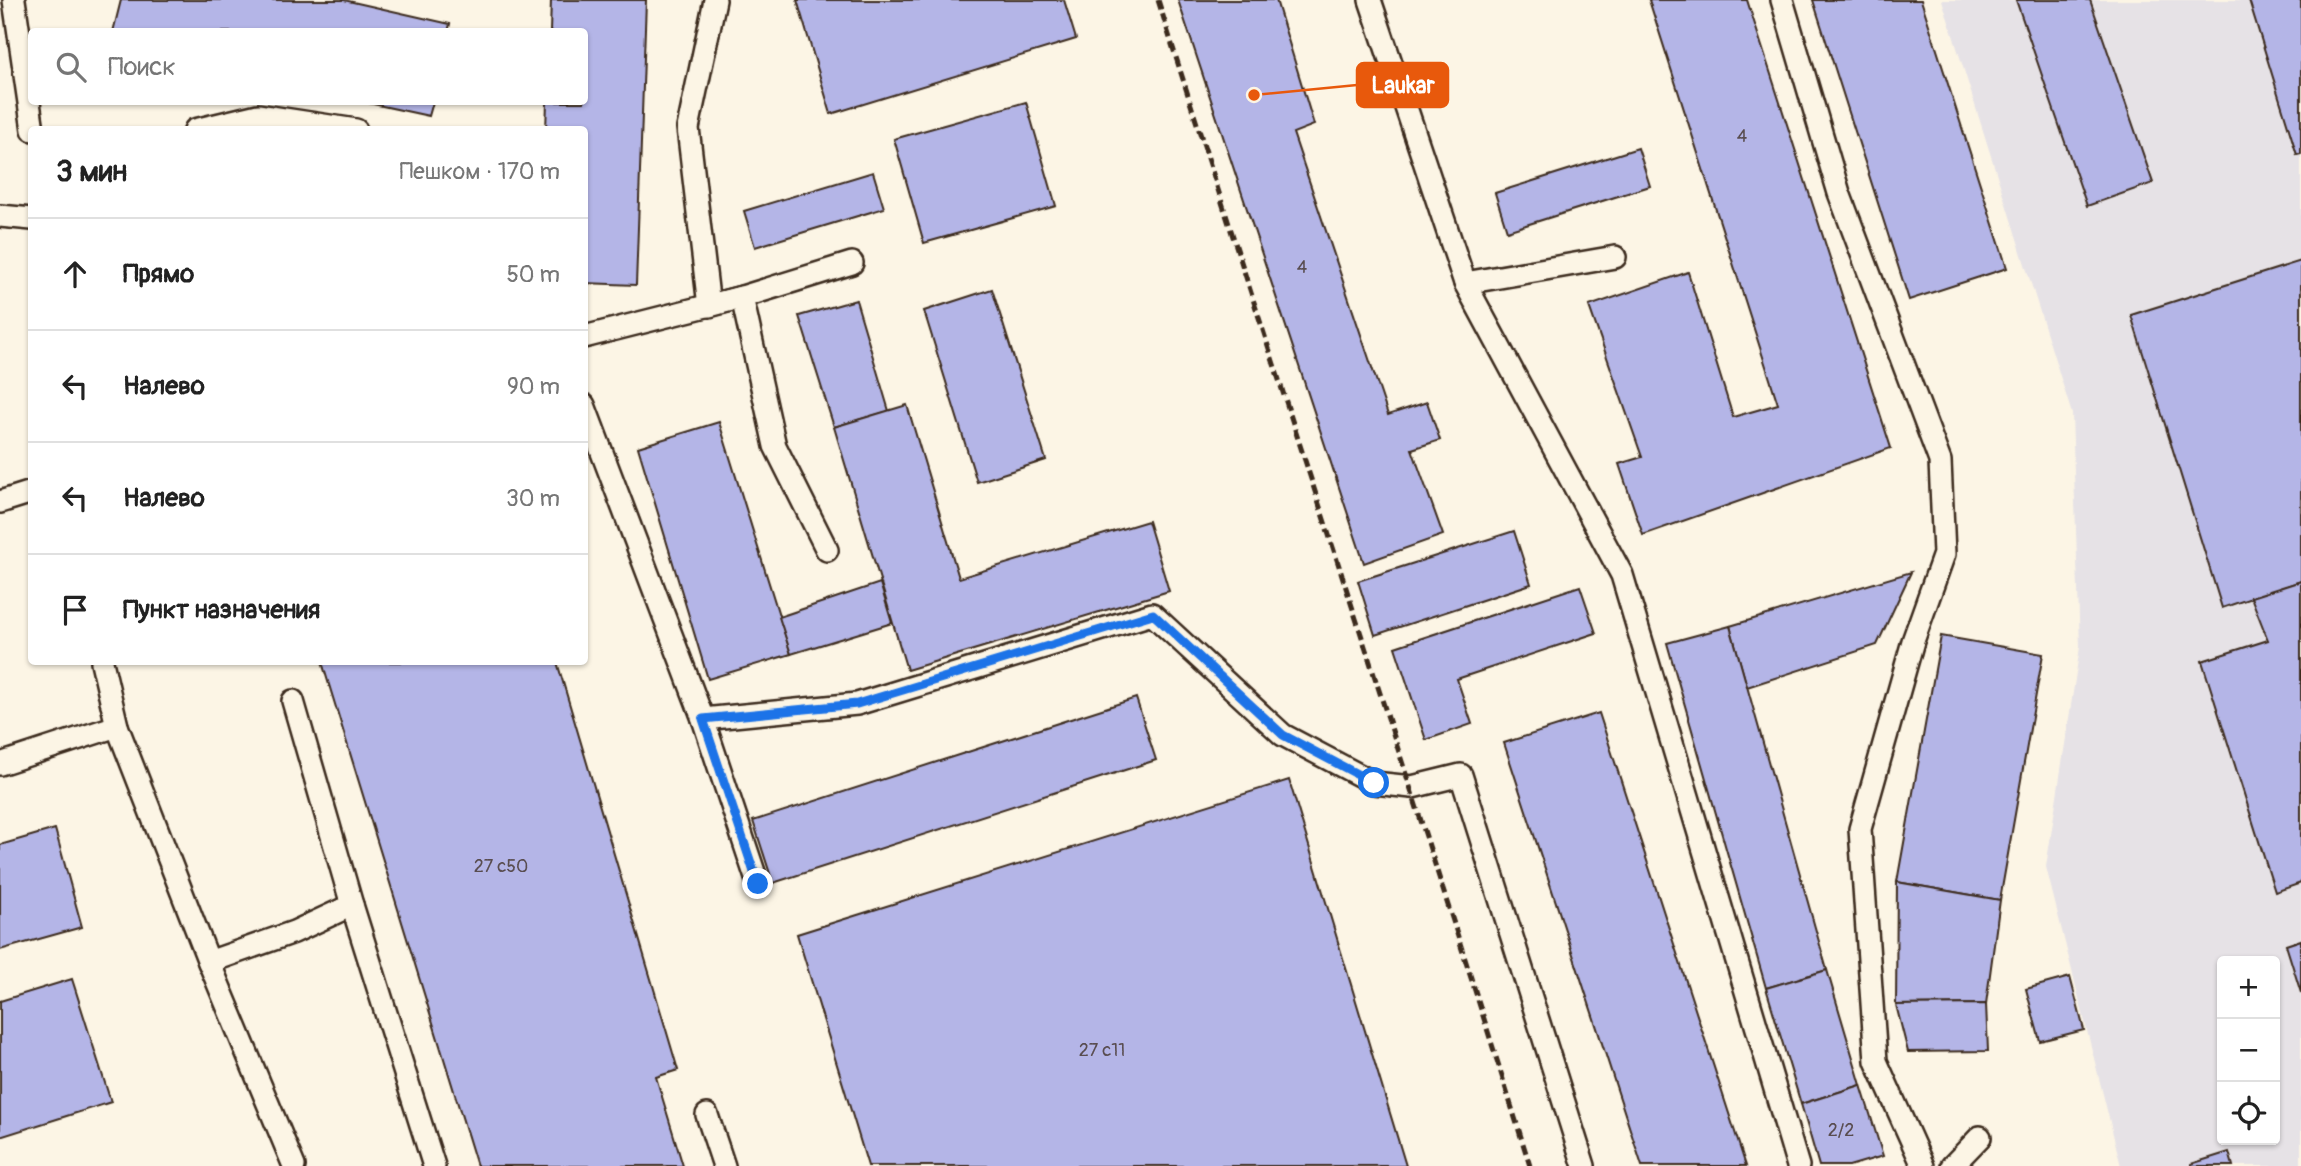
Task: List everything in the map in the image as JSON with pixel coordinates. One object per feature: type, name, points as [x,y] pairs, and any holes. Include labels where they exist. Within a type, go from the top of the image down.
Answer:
[{"type":"lane","points":[[14,0],[28,96]]},
{"type":"lane","points":[[709,306],[688,128],[715,0]]},
{"type":"lane","points":[[1370,0],[1465,283],[1622,575],[1798,1166]]},
{"type":"lane","points":[[1782,0],[1839,193],[1940,461],[1944,554],[1913,641],[1860,829],[1876,1061],[1923,1166]]},
{"type":"lane","points":[[29,105],[32,126]]},
{"type":"lane","points":[[212,126],[258,115],[330,126]]},
{"type":"lane","points":[[0,216],[28,219]]},
{"type":"lane","points":[[1465,283],[1615,257]]},
{"type":"lane","points":[[588,336],[742,297],[852,263]]},
{"type":"lane","points":[[742,297],[775,446],[827,550]]},
{"type":"lane","points":[[588,416],[703,719],[758,884]]},
{"type":"lane","points":[[0,502],[28,493]]},
{"type":"lane","points":[[703,719],[857,704],[1153,614],[1283,735],[1374,783],[1412,787],[1461,775],[1584,1166]]},
{"type":"lane","points":[[103,665],[117,726],[209,962],[294,1166]]},
{"type":"lane","points":[[293,701],[352,905],[434,1166]]},
{"type":"lane","points":[[0,764],[117,726]]},
{"type":"lane","points":[[209,962],[294,932],[352,905]]},
{"type":"lane","points":[[707,1115],[724,1166]]},
{"type":"lane","points":[[1952,1166],[1980,1137]]},
{"type":"shaded area","points":[[1942,0],[2301,0],[2301,1166],[2121,1166],[2046,867],[2080,647],[2072,414]]},
{"type":"building","points":[[121,0],[344,0],[450,24],[449,28],[114,28]]},
{"type":"building","points":[[551,0],[646,0],[636,285],[588,283],[588,126],[546,126],[547,105],[588,105],[588,28],[550,28]]},
{"type":"building","points":[[797,0],[1064,0],[1076,39],[831,114]]},
{"type":"building","points":[[1178,0],[1276,0],[1314,125],[1293,133],[1388,415],[1427,402],[1440,440],[1412,449],[1443,535],[1364,563]]},
{"type":"building","points":[[1649,0],[1747,0],[1891,448],[1643,535],[1619,464],[1642,457],[1589,306],[1688,272],[1733,417],[1778,404]]},
{"type":"building","points":[[1813,0],[1921,0],[2007,268],[1909,300]]},
{"type":"building","points":[[2016,0],[2090,0],[2153,183],[2087,206]]},
{"type":"building","points":[[2249,0],[2301,0],[2301,154],[2297,155]]},
{"type":"building","points":[[1026,102],[1056,206],[924,243],[894,139]]},
{"type":"building","points":[[378,105],[432,105],[429,116]]},
{"type":"building","points":[[1638,148],[1650,186],[1507,231],[1495,193]]},
{"type":"building","points":[[873,172],[884,208],[755,247],[744,211]]},
{"type":"building","points":[[2301,261],[2301,581],[2222,608],[2131,315]]},
{"type":"building","points":[[992,289],[1046,460],[977,482],[924,311]]},
{"type":"building","points":[[856,300],[889,411],[834,427],[799,316]]},
{"type":"building","points":[[907,405],[959,578],[1148,521],[1169,591],[907,670],[834,427]]},
{"type":"building","points":[[719,422],[791,654],[708,679],[638,447]]},
{"type":"building","points":[[1514,531],[1531,584],[1375,635],[1358,581]]},
{"type":"building","points":[[1911,572],[1877,645],[1747,687],[1730,626]]},
{"type":"building","points":[[2301,581],[2301,883],[2275,892],[2202,661],[2268,640],[2251,597]]},
{"type":"building","points":[[880,583],[892,623],[791,654],[779,617]]},
{"type":"building","points":[[1580,586],[1596,633],[1457,679],[1472,724],[1426,740],[1395,647]]},
{"type":"building","points":[[1730,626],[1827,970],[1766,988],[1667,643]]},
{"type":"building","points":[[1941,636],[2043,654],[2000,900],[1897,882]]},
{"type":"building","points":[[323,665],[558,665],[678,1070],[656,1077],[683,1166],[477,1166]]},
{"type":"building","points":[[1136,698],[1156,760],[773,883],[753,821]]},
{"type":"building","points":[[1599,713],[1746,1166],[1642,1166],[1504,743]]},
{"type":"building","points":[[1289,780],[1406,1166],[868,1166],[797,934]]},
{"type":"building","points":[[55,829],[82,927],[0,950],[0,845]]},
{"type":"building","points":[[1897,882],[2000,900],[1986,1004],[1896,1005]]},
{"type":"building","points":[[2301,940],[2301,993],[2286,945]]},
{"type":"building","points":[[1827,970],[1861,1085],[1801,1104],[1766,988]]},
{"type":"building","points":[[2070,977],[2084,1030],[2040,1041],[2026,989]]},
{"type":"building","points":[[72,979],[111,1102],[0,1137],[0,1001]]},
{"type":"building","points":[[1986,1004],[1988,1051],[1908,1052],[1896,1005]]},
{"type":"building","points":[[1861,1085],[1883,1156],[1849,1166],[1819,1166],[1801,1104]]},
{"type":"building","points":[[2229,1152],[2233,1166],[2191,1166],[2191,1164]]},
{"type":"railway","points":[[1158,0],[1530,1166]]},
{"type":"place","name":"Laukar","points":[[1254,95]]},
{"type":"route","points":[[758,884],[703,719],[857,704],[1153,614],[1283,735],[1374,783]]}]
